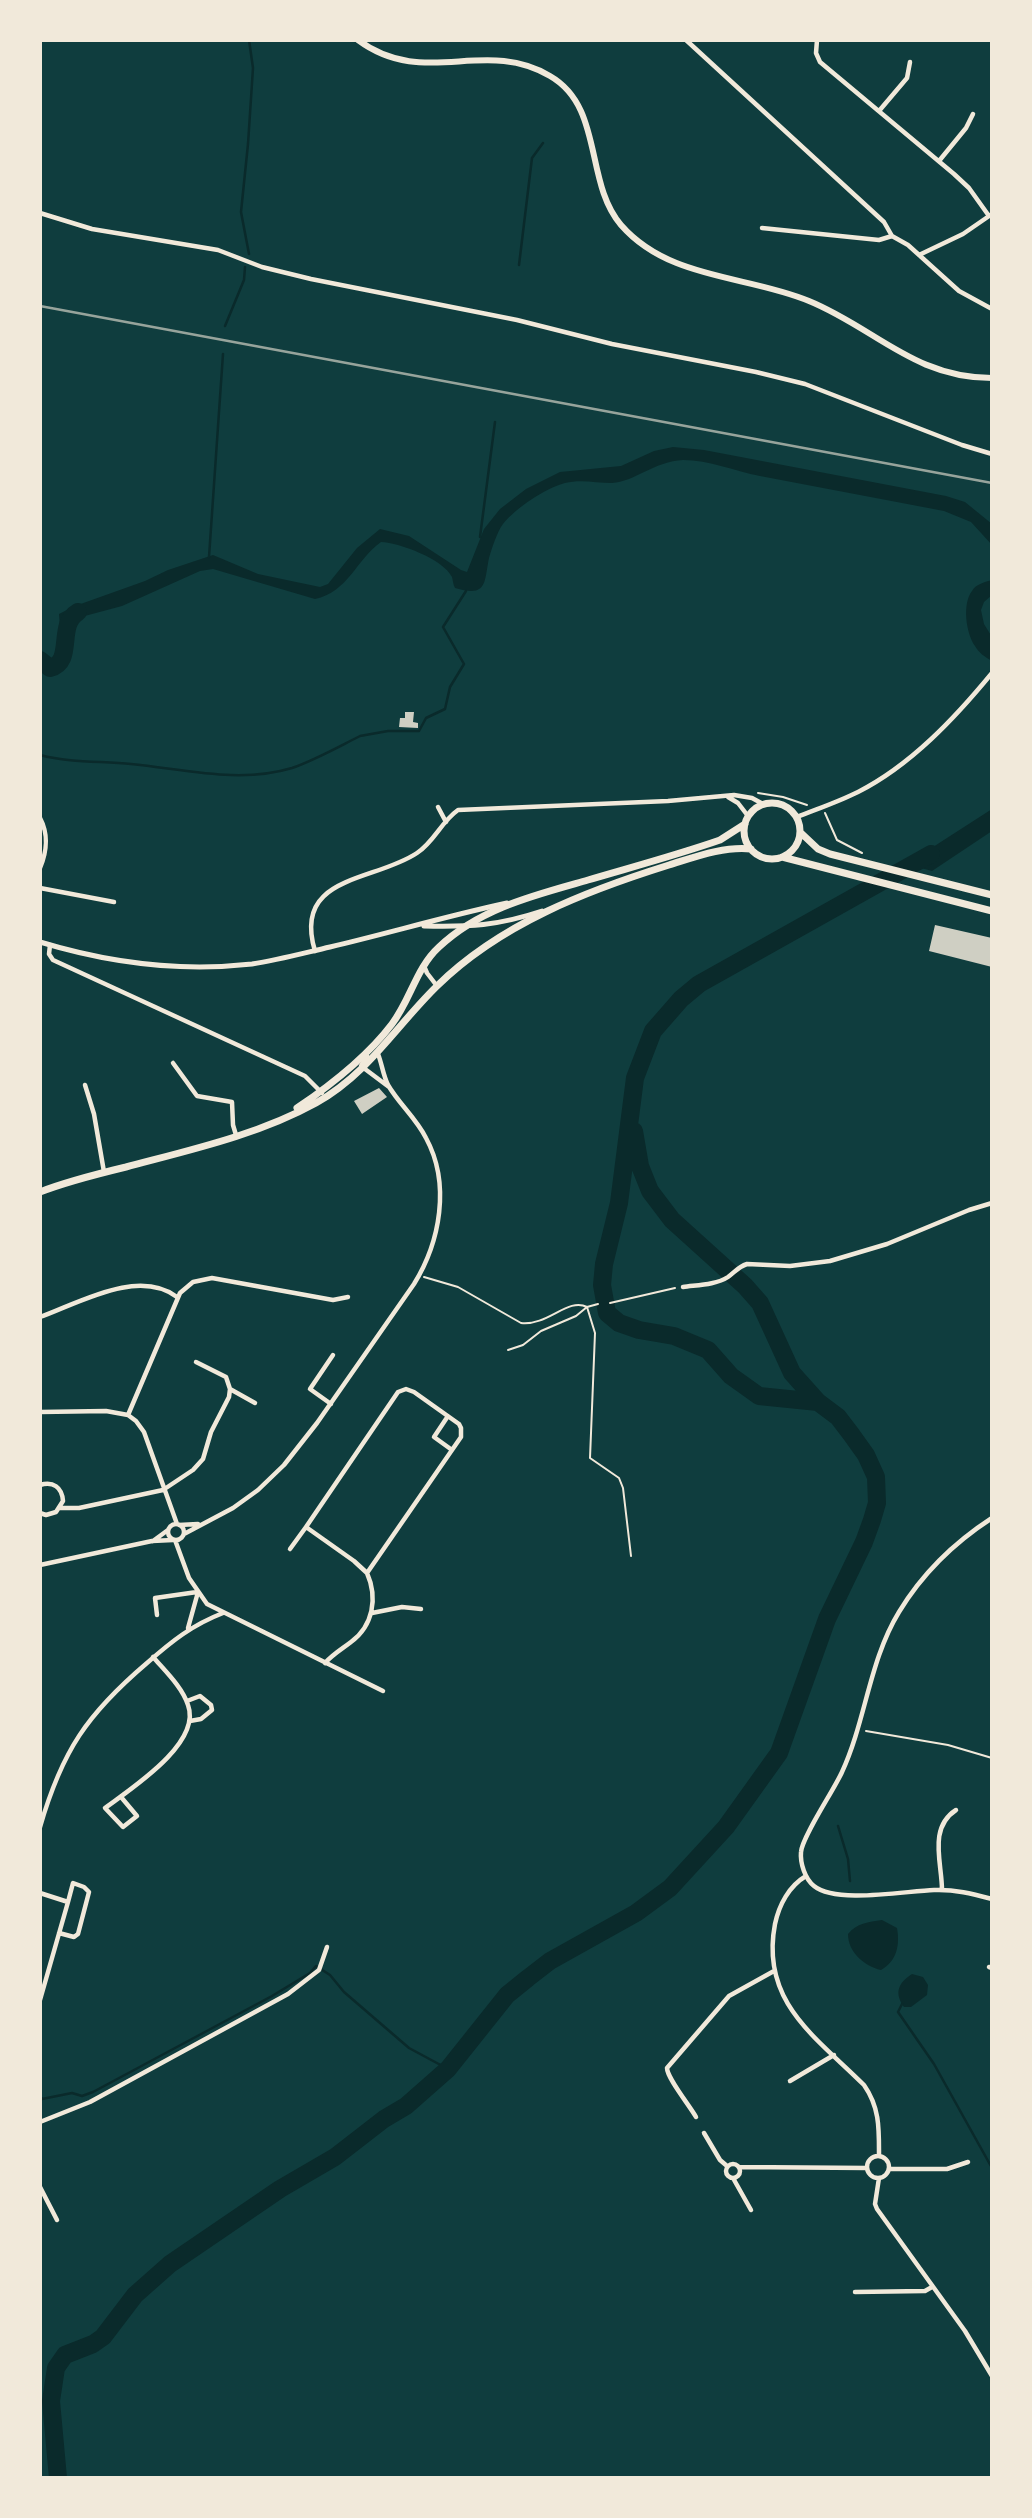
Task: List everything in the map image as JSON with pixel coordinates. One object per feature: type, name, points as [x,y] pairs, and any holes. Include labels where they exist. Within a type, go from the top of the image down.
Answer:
[{"type":"main road","points":[[358,40],[384,55],[407,62],[432,64],[503,60],[522,64],[552,77],[566,89],[583,116],[608,206],[621,225],[638,240],[688,268],[778,290],[817,304],[921,364],[967,376],[992,378]]},
{"type":"main road","points":[[323,1095],[393,1024],[424,965],[439,946],[462,927],[520,900],[711,843],[747,820],[763,804],[782,804],[797,817],[800,834],[793,850],[782,857]]},
{"type":"main road","points":[[747,820],[745,837],[751,849]]},
{"type":"main road","points":[[800,834],[824,852],[992,895]]},
{"type":"main road","points":[[40,1189],[236,1135],[285,1116],[363,1068],[437,986],[482,948],[556,906],[632,876],[677,862],[727,849],[751,849],[766,858],[782,857],[992,911]]},
{"type":"street","points":[[687,40],[884,222],[892,236],[908,245],[960,290],[992,309]]},
{"type":"street","points":[[817,40],[816,53],[820,62],[969,188],[990,215],[956,238],[919,255]]},
{"type":"street","points":[[879,111],[907,78],[910,62]]},
{"type":"street","points":[[939,161],[966,128],[972,114]]},
{"type":"street","points":[[40,214],[92,229],[155,242],[218,250],[262,267],[311,279],[517,320],[565,334],[664,355],[778,376],[992,454]]},
{"type":"street","points":[[762,228],[879,240],[892,236]]},
{"type":"street","points":[[797,817],[870,786],[912,756],[992,673]]},
{"type":"street","points":[[315,951],[310,926],[321,896],[331,889],[412,857],[424,848],[454,813],[462,809],[745,796],[763,804]]},
{"type":"street","points":[[728,797],[738,803],[747,820]]},
{"type":"street","points":[[438,807],[446,822]]},
{"type":"street","points":[[40,818],[46,831],[47,845],[40,868]]},
{"type":"street","points":[[40,888],[114,902]]},
{"type":"street","points":[[40,942],[106,959],[174,966],[254,963],[315,951],[451,915],[520,900]]},
{"type":"street","points":[[417,926],[462,927],[513,921],[556,906]]},
{"type":"street","points":[[50,945],[49,954],[53,960],[305,1076],[323,1095]]},
{"type":"street","points":[[424,965],[437,986]]},
{"type":"street","points":[[390,1087],[363,1068],[362,1063],[393,1024]]},
{"type":"street","points":[[40,1565],[152,1541],[174,1540],[199,1524],[233,1508],[268,1482],[296,1452],[419,1275],[432,1248],[438,1226],[440,1196],[436,1168],[423,1132],[390,1087],[378,1054]]},
{"type":"street","points":[[173,1063],[197,1096],[232,1102],[236,1135]]},
{"type":"street","points":[[85,1085],[94,1114],[104,1172]]},
{"type":"street","points":[[683,1287],[715,1282],[740,1266],[754,1263],[790,1266],[830,1261],[887,1244],[992,1203]]},
{"type":"street","points":[[128,1415],[177,1297],[189,1285],[212,1278],[333,1300],[348,1297]]},
{"type":"street","points":[[40,1317],[128,1287],[159,1289],[177,1297]]},
{"type":"street","points":[[331,1404],[310,1389],[333,1356]]},
{"type":"street","points":[[40,1513],[51,1514],[60,1508],[79,1508],[163,1490],[201,1463],[230,1389],[226,1377],[196,1362]]},
{"type":"street","points":[[230,1389],[255,1403]]},
{"type":"street","points":[[290,1549],[401,1389],[414,1392],[459,1424],[462,1432],[367,1573]]},
{"type":"street","points":[[40,1412],[106,1411],[128,1415],[136,1421],[144,1432],[170,1511],[184,1530],[182,1555]]},
{"type":"street","points":[[448,1416],[434,1437],[452,1450]]},
{"type":"street","points":[[40,1485],[51,1484],[59,1488],[63,1496],[60,1508]]},
{"type":"street","points":[[170,1511],[169,1529],[182,1555],[189,1578],[207,1604],[383,1691]]},
{"type":"street","points":[[992,1518],[937,1564],[899,1613],[880,1654],[859,1728],[836,1785],[801,1849],[806,1876],[816,1888],[835,1894],[942,1890],[992,1899]]},
{"type":"street","points":[[152,1541],[178,1525],[199,1524]]},
{"type":"street","points":[[306,1527],[367,1573],[371,1590],[372,1613],[366,1628],[325,1663]]},
{"type":"street","points":[[157,1615],[155,1598],[198,1592]]},
{"type":"street","points":[[187,1629],[198,1592]]},
{"type":"street","points":[[372,1613],[402,1607],[421,1609]]},
{"type":"street","points":[[40,1826],[57,1774],[80,1731],[111,1694],[187,1629],[223,1613]]},
{"type":"street","points":[[121,1797],[137,1816],[123,1827],[105,1808],[174,1752],[186,1736],[190,1721],[187,1701],[181,1690],[153,1657]]},
{"type":"street","points":[[187,1701],[200,1696],[211,1705],[212,1710],[201,1719],[190,1721]]},
{"type":"street","points":[[942,1890],[937,1842],[945,1821],[956,1810]]},
{"type":"street","points":[[806,1876],[792,1886],[776,1919],[772,1942],[774,1971],[788,2008],[864,2085],[874,2101],[878,2113],[879,2156]]},
{"type":"street","points":[[40,2000],[73,1883],[84,1887],[89,1892],[78,1934],[74,1937],[59,1933]]},
{"type":"street","points":[[40,1893],[68,1902]]},
{"type":"street","points":[[40,2122],[90,2102],[288,1994],[315,1975],[327,1947]]},
{"type":"street","points":[[696,2118],[681,2092],[668,2078],[667,2068],[729,1997],[774,1971]]},
{"type":"street","points":[[790,2081],[834,2055]]},
{"type":"street","points":[[705,2133],[721,2162],[727,2166]]},
{"type":"street","points":[[879,2156],[886,2160],[889,2169],[885,2176],[872,2177],[867,2168],[870,2159],[879,2156]]},
{"type":"street","points":[[889,2169],[941,2170],[968,2162]]},
{"type":"street","points":[[727,2166],[867,2168]]},
{"type":"street","points":[[727,2166],[726,2173],[733,2179],[751,2210]]},
{"type":"street","points":[[733,2179],[739,2175],[739,2167]]},
{"type":"street","points":[[879,2178],[876,2207],[975,2345],[992,2376]]},
{"type":"street","points":[[40,2187],[57,2220]]},
{"type":"street","points":[[855,2292],[925,2291],[932,2287]]},
{"type":"path","points":[[745,796],[746,792],[763,793],[807,806],[822,803],[837,840],[869,856]]},
{"type":"path","points":[[419,1275],[458,1287],[521,1322],[531,1324],[543,1321],[572,1304],[587,1307],[595,1333],[590,1458],[620,1478],[631,1556]]},
{"type":"path","points":[[610,1303],[683,1287]]},
{"type":"path","points":[[508,1350],[523,1345],[541,1331],[598,1304]]},
{"type":"path","points":[[859,1728],[948,1745],[992,1758]]},
{"type":"water","points":[[673,447],[704,450],[946,496],[965,502],[992,524],[992,545],[971,522],[944,511],[683,460],[663,464],[620,482],[565,483],[531,499],[501,527],[489,558],[485,581],[474,591],[455,588],[447,570],[431,558],[399,545],[381,542],[336,590],[315,599],[213,569],[200,571],[122,606],[81,617],[71,631],[60,628],[59,614],[75,606],[213,555],[258,574],[320,587],[328,584],[357,548],[380,529],[409,536],[467,572],[484,529],[500,509],[526,489],[560,472],[621,466],[654,451]]},
{"type":"water","points":[[992,580],[992,595],[984,602],[981,610],[984,624],[992,637],[992,661],[980,653],[972,640],[966,611],[974,589]]},
{"type":"water","points":[[992,809],[992,831],[932,871],[900,862],[933,847]]},
{"type":"water","points":[[882,1920],[897,1928],[898,1940],[894,1957],[881,1970],[858,1957],[851,1947],[848,1934],[859,1925]]},
{"type":"water","points":[[912,1974],[923,1977],[928,1985],[927,1995],[911,2007],[904,2007],[898,1993],[903,1981]]},
{"type":"building","points":[[405,712],[414,712],[413,722],[418,723],[418,728],[399,727],[400,718],[405,718]]},
{"type":"building","points":[[935,925],[992,938],[992,967],[929,951]]},
{"type":"building","points":[[379,1088],[387,1097],[362,1114],[354,1101]]},
{"type":"waterway","points":[[249,40],[253,68],[241,212],[249,254]]},
{"type":"waterway","points":[[519,265],[532,158],[543,143]]},
{"type":"waterway","points":[[225,326],[244,280],[245,267]]},
{"type":"waterway","points":[[209,557],[223,354]]},
{"type":"waterway","points":[[480,537],[495,422]]},
{"type":"waterway","points":[[40,755],[212,774],[252,775],[292,768],[360,736],[388,731],[419,731],[426,718],[445,709],[450,687],[464,664],[443,627],[466,591]]},
{"type":"waterway","points":[[40,660],[50,668],[62,659],[68,625],[78,612]]},
{"type":"waterway","points":[[58,2478],[51,2401],[56,2368],[65,2355],[103,2337],[135,2295],[170,2264],[280,2189],[335,2157],[384,2119],[406,2106],[448,2069],[507,1995],[550,1961],[636,1913],[670,1888],[726,1827],[779,1753],[827,1619],[872,1520],[877,1503],[876,1477],[866,1455],[838,1417],[818,1402],[759,1396],[731,1376],[708,1350],[674,1336],[639,1330],[619,1323],[607,1313],[602,1285],[604,1264],[619,1203],[635,1078],[653,1031],[681,999],[699,984],[931,854]]},
{"type":"waterway","points":[[634,1131],[640,1166],[650,1191],[672,1220],[760,1303],[792,1373],[818,1402]]},
{"type":"waterway","points":[[838,1826],[848,1859],[850,1881]]},
{"type":"waterway","points":[[40,2096],[42,2099],[72,2093],[82,2096],[93,2092],[272,1996],[310,1973],[316,1966],[330,1975],[344,1992],[409,2048],[448,2069]]},
{"type":"waterway","points":[[902,2004],[898,2012],[934,2064],[992,2168]]},
{"type":"railway","points":[[40,306],[992,483]]}]
